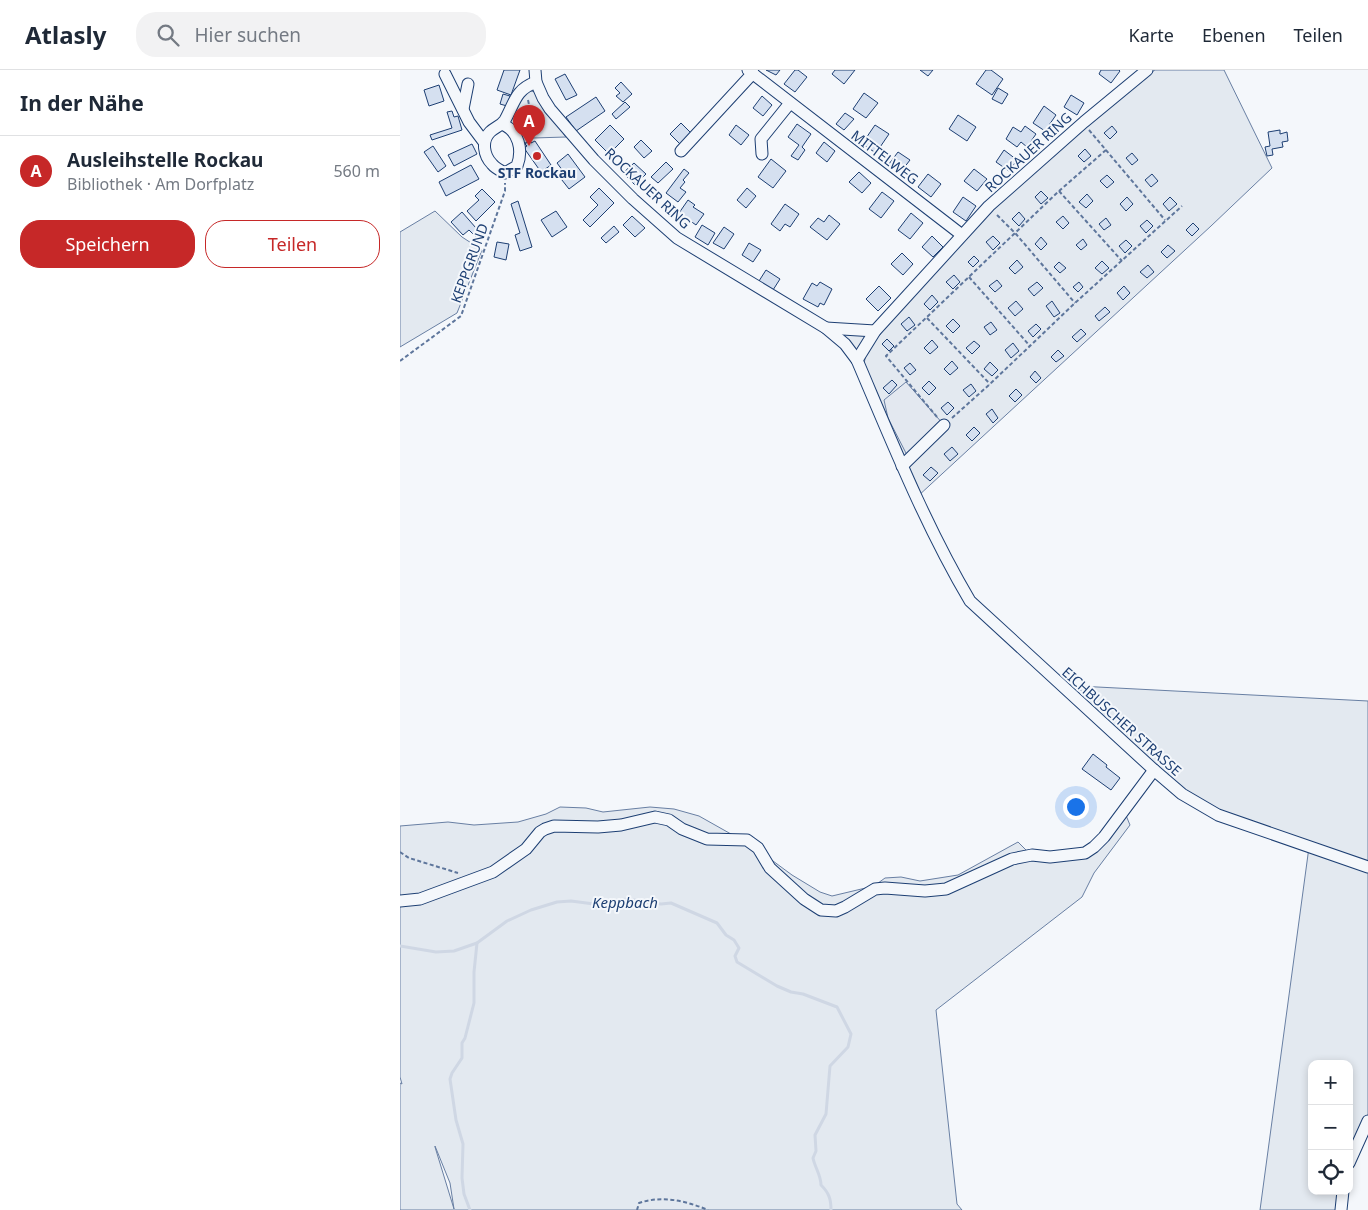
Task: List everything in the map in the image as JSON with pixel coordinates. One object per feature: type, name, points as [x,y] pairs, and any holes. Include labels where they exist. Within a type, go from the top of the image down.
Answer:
[{"type":"street","name":"ROCKAUER RING","points":[[857,360],[875,331],[989,206],[1084,122],[1147,70]]},
{"type":"street","name":"MITTELWEG","points":[[751,72],[962,235]]},
{"type":"street","points":[[681,151],[751,72]]},
{"type":"street","points":[[445,74],[476,132],[484,142],[485,153],[492,165],[505,173],[517,166],[521,156],[518,141],[512,132],[502,124]]},
{"type":"street","name":"ROCKAUER RING","points":[[533,79],[543,98],[562,125],[633,199],[677,238],[826,328],[845,344],[857,360],[923,512]]},
{"type":"street","points":[[484,142],[489,133],[502,124],[519,92],[533,79]]},
{"type":"street","points":[[463,109],[468,84]]},
{"type":"street","points":[[762,154],[761,140],[790,104]]},
{"type":"street","name":"ROCKAUER RING","points":[[826,328],[875,331]]},
{"type":"street","points":[[902,466],[944,425]]},
{"type":"street","name":"EICHBUSCHER STRASSE","points":[[923,512],[952,572],[970,601],[1182,794],[1218,815],[1368,867]]},
{"type":"street","points":[[400,901],[420,898],[493,872],[526,849],[540,832],[554,826],[598,827],[621,825],[654,817],[669,820],[706,839],[747,840],[758,848],[770,868],[804,899],[821,910],[836,911],[875,890],[885,888],[925,891],[946,888],[1012,859],[1032,855],[1050,857],[1085,853],[1104,837],[1154,770]]},
{"type":"street","points":[[1353,1154],[1368,1121]]},
{"type":"street","points":[[1341,1210],[1343,1195]]},
{"type":"path","points":[[529,134],[532,114],[528,100],[533,79]]},
{"type":"path","points":[[518,141],[529,134],[550,109]]},
{"type":"path","points":[[1084,122],[1165,220]]},
{"type":"path","points":[[1106,150],[1059,191],[886,356],[944,425],[990,384],[1075,302],[1122,262],[1182,206]]},
{"type":"path","name":"KEPPGRUND","points":[[400,361],[461,316],[505,191],[505,173]]},
{"type":"path","points":[[1059,191],[1122,262]]},
{"type":"path","points":[[989,206],[1075,302]]},
{"type":"path","points":[[970,277],[1030,346]]},
{"type":"path","points":[[927,318],[990,384]]},
{"type":"path","points":[[400,852],[409,858],[474,878]]},
{"type":"path","points":[[637,1210],[639,1203],[652,1198],[687,1201],[708,1210]]},
{"type":"shaded area","points":[[1155,70],[1224,70],[1272,168],[917,497],[864,364],[867,348],[962,235],[1106,104]]},
{"type":"shaded area","points":[[527,90],[535,92],[566,137],[533,138],[523,144],[516,128],[514,116]]},
{"type":"shaded area","points":[[435,211],[462,237],[482,250],[457,313],[400,347],[400,232]]},
{"type":"shaded area","points":[[835,331],[869,333],[857,356]]},
{"type":"shaded area","points":[[906,382],[944,425],[909,459],[888,418],[884,400]]},
{"type":"shaded area","points":[[1078,686],[1368,701],[1368,1121],[1353,1154],[1353,1060],[1308,1060],[1308,1195],[1343,1195],[1341,1210],[1260,1210],[1309,847],[1182,794],[1101,722]]},
{"type":"shaded area","points":[[560,807],[586,808],[603,812],[650,807],[674,809],[699,816],[754,847],[792,875],[820,892],[832,896],[874,886],[885,878],[901,877],[920,881],[958,875],[1018,842],[1035,859],[1087,856],[1125,813],[1130,825],[1094,873],[1082,897],[936,1010],[957,1204],[962,1210],[400,1210],[400,1083],[402,1084],[400,1077],[400,826],[448,822],[474,825],[518,822],[546,814]],"holes":[[[435,1146],[450,1183],[454,1209]]]},
{"type":"building","points":[[504,70],[520,70],[511,95],[497,90]]},
{"type":"building","points":[[766,70],[780,70],[776,75]]},
{"type":"building","points":[[795,70],[798,70],[807,77],[795,92],[784,84]]},
{"type":"building","points":[[835,70],[855,70],[844,84],[832,74]]},
{"type":"building","points":[[920,70],[933,70],[928,76]]},
{"type":"building","points":[[986,70],[991,70],[1003,79],[992,95],[976,84]]},
{"type":"building","points":[[1101,70],[1120,71],[1111,83],[1099,74]]},
{"type":"building","points":[[565,74],[577,95],[566,100],[555,79]]},
{"type":"building","points":[[621,82],[632,94],[623,102],[616,96],[620,93],[615,88]]},
{"type":"building","points":[[439,85],[444,101],[429,106],[424,90]]},
{"type":"building","points":[[998,88],[1008,94],[1002,104],[992,99]]},
{"type":"building","points":[[864,93],[878,103],[866,118],[853,109]]},
{"type":"building","points":[[503,94],[510,96],[507,106],[500,104]]},
{"type":"building","points":[[1071,95],[1084,103],[1077,115],[1064,107]]},
{"type":"building","points":[[762,96],[772,105],[763,116],[753,108]]},
{"type":"building","points":[[596,97],[605,111],[576,131],[566,117]]},
{"type":"building","points":[[625,102],[630,107],[616,119],[612,114]]},
{"type":"building","points":[[1044,106],[1056,115],[1045,131],[1033,123]]},
{"type":"building","points":[[452,111],[454,117],[458,116],[462,130],[432,140],[430,135],[452,128],[447,112]]},
{"type":"building","points":[[845,113],[854,119],[844,130],[836,124]]},
{"type":"building","points":[[958,115],[976,127],[967,141],[949,129]]},
{"type":"building","points":[[681,123],[692,134],[681,145],[670,134]]},
{"type":"building","points":[[797,124],[811,134],[802,147],[805,150],[798,160],[791,156],[799,145],[788,137]]},
{"type":"building","points":[[610,125],[624,139],[609,154],[595,140]]},
{"type":"building","points":[[736,125],[749,135],[741,145],[729,135]]},
{"type":"building","points":[[875,125],[889,134],[876,153],[862,144]]},
{"type":"building","points":[[1025,126],[1036,134],[1027,147],[1021,142],[1017,147],[1006,139],[1013,127],[1021,132]]},
{"type":"building","points":[[1112,126],[1117,132],[1110,139],[1104,133]]},
{"type":"building","points":[[1280,130],[1280,134],[1287,132],[1288,141],[1282,142],[1283,147],[1272,149],[1273,155],[1267,156],[1265,147],[1270,146],[1268,132]]},
{"type":"building","points":[[530,140],[531,143],[535,141],[551,165],[541,172],[524,148],[527,146],[525,144]]},
{"type":"building","points":[[641,140],[652,151],[644,158],[634,147]]},
{"type":"building","points":[[824,142],[835,151],[827,162],[816,153]]},
{"type":"building","points":[[472,144],[477,154],[454,166],[448,155]]},
{"type":"building","points":[[433,146],[446,166],[438,172],[424,152]]},
{"type":"building","points":[[1085,149],[1091,156],[1084,162],[1078,156]]},
{"type":"building","points":[[1004,150],[1017,160],[1009,171],[996,162]]},
{"type":"building","points":[[898,152],[910,160],[900,173],[889,164]]},
{"type":"building","points":[[1132,153],[1138,160],[1132,165],[1126,158]]},
{"type":"building","points":[[568,154],[585,177],[569,189],[558,175],[563,171],[557,163]]},
{"type":"building","points":[[771,159],[786,171],[773,188],[758,177]]},
{"type":"building","points":[[666,162],[673,169],[658,183],[651,177]]},
{"type":"building","points":[[634,163],[646,174],[635,185],[623,173]]},
{"type":"building","points":[[471,165],[479,179],[446,196],[439,182]]},
{"type":"building","points":[[684,169],[689,173],[683,180],[685,182],[680,188],[686,192],[678,202],[666,193]]},
{"type":"building","points":[[974,169],[987,179],[977,191],[964,181]]},
{"type":"building","points":[[859,172],[871,183],[862,193],[849,182]]},
{"type":"building","points":[[928,174],[941,184],[931,197],[918,187]]},
{"type":"building","points":[[1152,174],[1158,181],[1151,187],[1145,180]]},
{"type":"building","points":[[1107,175],[1114,182],[1107,188],[1100,181]]},
{"type":"building","points":[[599,188],[614,203],[590,227],[583,220],[598,205],[590,197]]},
{"type":"building","points":[[747,188],[756,196],[746,208],[737,200]]},
{"type":"building","points":[[482,189],[495,202],[476,221],[467,211],[479,200],[475,196]]},
{"type":"building","points":[[1041,191],[1048,198],[1041,204],[1035,197]]},
{"type":"building","points":[[882,192],[894,201],[881,218],[869,209]]},
{"type":"building","points":[[1087,194],[1093,201],[1086,208],[1079,202]]},
{"type":"building","points":[[963,197],[976,206],[966,221],[953,212]]},
{"type":"building","points":[[1127,197],[1133,204],[1126,211],[1120,204]]},
{"type":"building","points":[[1170,197],[1177,204],[1169,211],[1163,204]]},
{"type":"building","points":[[688,200],[695,205],[693,207],[704,214],[696,225],[679,213]]},
{"type":"building","points":[[518,201],[532,247],[520,251],[515,235],[520,233],[511,204]]},
{"type":"building","points":[[785,204],[799,214],[790,227],[785,224],[780,231],[771,224]]},
{"type":"building","points":[[556,211],[567,227],[552,237],[541,220]]},
{"type":"building","points":[[462,212],[483,236],[479,240],[469,230],[463,235],[451,222]]},
{"type":"building","points":[[1019,212],[1025,219],[1019,226],[1012,219]]},
{"type":"building","points":[[911,213],[923,223],[910,239],[898,230]]},
{"type":"building","points":[[829,215],[840,224],[827,240],[810,227],[818,218],[824,222]]},
{"type":"building","points":[[632,216],[645,228],[635,237],[623,225]]},
{"type":"building","points":[[1063,216],[1069,223],[1063,229],[1056,222]]},
{"type":"building","points":[[1106,218],[1111,225],[1104,230],[1099,224]]},
{"type":"building","points":[[1147,220],[1153,226],[1146,233],[1140,226]]},
{"type":"building","points":[[1193,223],[1199,229],[1192,236],[1186,230]]},
{"type":"building","points":[[702,225],[715,233],[708,245],[695,237]]},
{"type":"building","points":[[614,226],[619,232],[606,243],[601,238]]},
{"type":"building","points":[[724,227],[734,234],[724,249],[713,243]]},
{"type":"building","points":[[932,236],[943,247],[933,257],[922,247]]},
{"type":"building","points":[[993,236],[1000,243],[993,250],[986,242]]},
{"type":"building","points":[[1041,237],[1047,244],[1041,250],[1035,244]]},
{"type":"building","points":[[1083,239],[1087,245],[1081,250],[1076,245]]},
{"type":"building","points":[[1126,240],[1132,246],[1125,253],[1119,246]]},
{"type":"building","points":[[497,242],[509,244],[506,260],[494,257]]},
{"type":"building","points":[[749,243],[761,250],[753,262],[742,255]]},
{"type":"building","points":[[1168,245],[1175,251],[1167,258],[1161,252]]},
{"type":"building","points":[[902,253],[913,264],[903,275],[891,264]]},
{"type":"building","points":[[974,256],[979,261],[973,267],[968,262]]},
{"type":"building","points":[[1017,260],[1023,267],[1015,274],[1009,268]]},
{"type":"building","points":[[1102,261],[1109,268],[1102,274],[1095,268]]},
{"type":"building","points":[[1059,262],[1066,268],[1060,273],[1054,267]]},
{"type":"building","points":[[1148,265],[1154,272],[1147,278],[1140,272]]},
{"type":"building","points":[[766,270],[780,279],[773,290],[759,281]]},
{"type":"building","points":[[954,275],[960,282],[953,289],[946,282]]},
{"type":"building","points":[[997,280],[1002,286],[995,292],[989,286]]},
{"type":"building","points":[[820,282],[832,289],[824,305],[820,303],[818,307],[803,299],[812,283],[817,286]]},
{"type":"building","points":[[1037,282],[1043,288],[1034,296],[1028,289]]},
{"type":"building","points":[[1079,282],[1083,287],[1078,292],[1073,287]]},
{"type":"building","points":[[879,286],[891,298],[878,311],[866,299]]},
{"type":"building","points":[[1124,286],[1130,293],[1123,300],[1117,293]]},
{"type":"building","points":[[932,295],[938,302],[930,310],[924,304]]},
{"type":"building","points":[[1016,301],[1023,309],[1015,316],[1008,308]]},
{"type":"building","points":[[1052,301],[1060,313],[1054,317],[1046,306]]},
{"type":"building","points":[[1105,307],[1110,312],[1099,321],[1095,316]]},
{"type":"building","points":[[909,317],[915,325],[907,331],[901,324]]},
{"type":"building","points":[[953,319],[960,326],[953,333],[946,326]]},
{"type":"building","points":[[991,322],[997,330],[990,335],[984,327]]},
{"type":"building","points":[[1036,324],[1041,329],[1033,337],[1028,331]]},
{"type":"building","points":[[1081,329],[1086,334],[1077,342],[1072,337]]},
{"type":"building","points":[[887,339],[894,346],[889,351],[882,344]]},
{"type":"building","points":[[932,340],[938,347],[930,354],[924,348]]},
{"type":"building","points":[[974,341],[980,346],[972,354],[966,348]]},
{"type":"building","points":[[1013,343],[1019,351],[1011,358],[1005,350]]},
{"type":"building","points":[[1058,350],[1064,356],[1056,362],[1051,357]]},
{"type":"building","points":[[952,361],[958,368],[950,375],[944,369]]},
{"type":"building","points":[[990,362],[998,370],[992,376],[984,369]]},
{"type":"building","points":[[910,363],[916,370],[910,375],[904,368]]},
{"type":"building","points":[[1035,371],[1041,378],[1036,383],[1030,377]]},
{"type":"building","points":[[892,380],[897,385],[889,394],[883,388]]},
{"type":"building","points":[[929,381],[936,388],[929,395],[922,388]]},
{"type":"building","points":[[971,384],[976,391],[969,397],[963,390]]},
{"type":"building","points":[[1016,389],[1022,395],[1015,402],[1009,396]]},
{"type":"building","points":[[948,402],[954,408],[947,415],[941,408]]},
{"type":"building","points":[[992,409],[998,418],[993,423],[986,414]]},
{"type":"building","points":[[974,427],[980,433],[972,441],[966,435]]},
{"type":"building","points":[[952,447],[958,454],[950,461],[944,454]]},
{"type":"building","points":[[931,467],[938,473],[930,481],[923,475]]},
{"type":"building","points":[[1093,754],[1120,778],[1111,790],[1082,769]]},
{"type":"waterway","name":"Keppbach","points":[[400,946],[436,952],[454,951],[477,943],[507,921],[531,910],[557,902],[571,901],[594,904],[627,899],[661,904],[671,903],[717,923],[726,935],[734,940],[739,948],[735,956],[737,962],[777,986],[837,1007],[851,1034],[848,1047],[830,1066],[826,1114],[815,1135],[816,1151],[813,1158],[821,1185],[829,1196],[831,1210]]},
{"type":"waterway","points":[[470,1210],[464,1194],[462,1178],[463,1144],[456,1120],[450,1079],[462,1058],[462,1043],[474,1003],[474,972],[477,943]]},
{"type":"place","name":"Ausleihstelle Rockau","points":[[529,146]]},
{"type":"place","name":"STF Rockau","points":[[537,156]]}]
